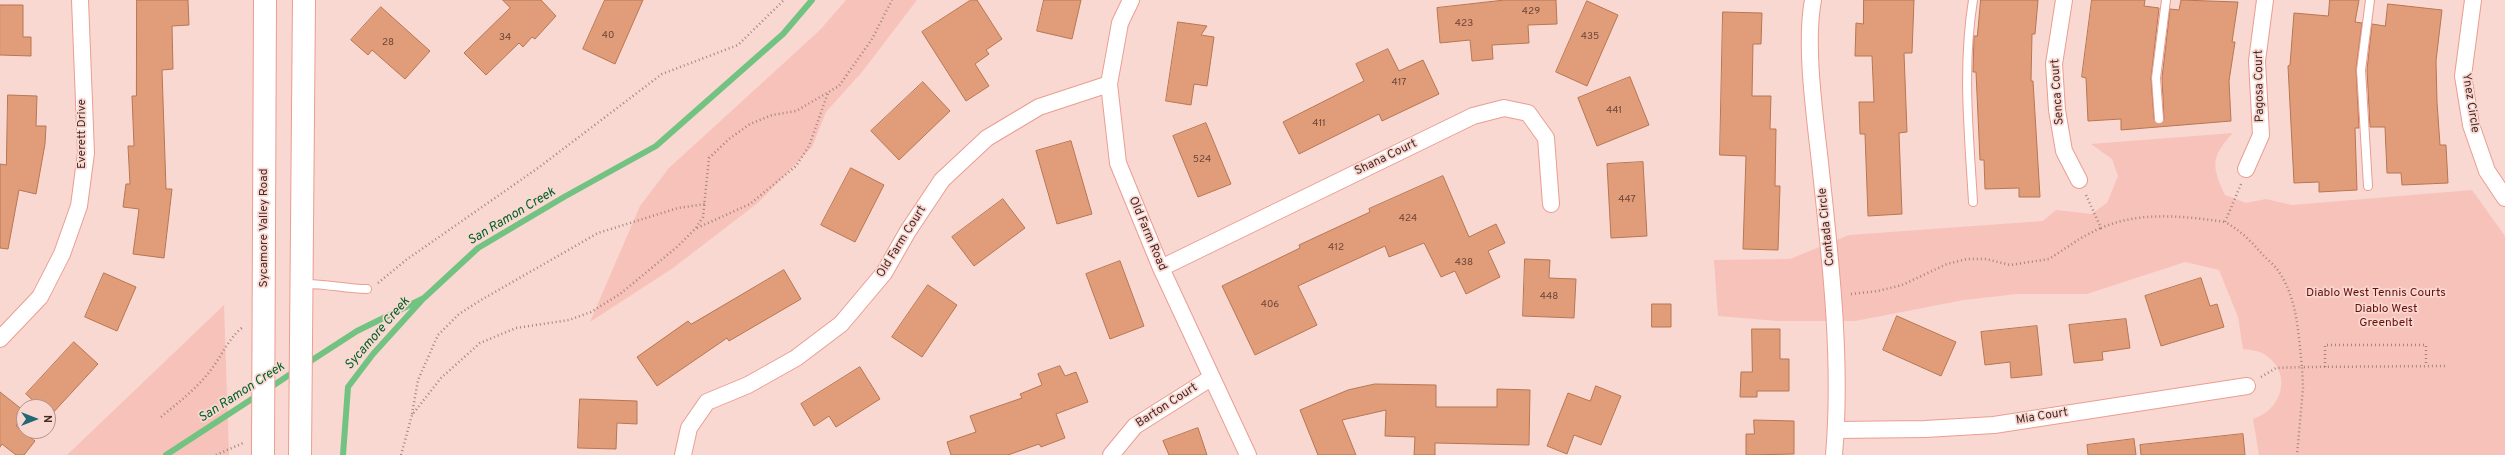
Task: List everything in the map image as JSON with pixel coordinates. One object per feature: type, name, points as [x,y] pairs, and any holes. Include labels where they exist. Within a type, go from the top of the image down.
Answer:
[{"type":"main road","name":"Sycamore Valley Road","points":[[263,441],[265,355],[265,0]]},
{"type":"main road","points":[[300,455],[304,0]]},
{"type":"street","name":"Everett Drive","points":[[0,339],[40,297],[62,254],[80,206],[86,153],[80,0]]},
{"type":"street","name":"Old Farm Road","points":[[1131,0],[1120,23],[1109,84],[1118,163],[1161,268],[1248,455]]},
{"type":"street","name":"Contada Circle","points":[[1813,0],[1811,52],[1815,118],[1833,282],[1836,430],[1834,455]]},
{"type":"street","name":"Senca Court","points":[[2064,0],[2054,64],[2057,110],[2064,150],[2079,180]]},
{"type":"street","name":"Pagosa Court","points":[[2246,169],[2261,135],[2257,61],[2265,0]]},
{"type":"street","name":"Ynez Circle","points":[[2473,0],[2463,76],[2471,125],[2486,171],[2505,198]]},
{"type":"street","name":"Old Farm Court","points":[[683,455],[689,428],[707,402],[748,385],[796,358],[841,324],[884,273],[908,231],[942,180],[987,138],[1039,107],[1109,84]]},
{"type":"street","name":"Shana Court","points":[[1161,268],[1473,116],[1504,108],[1528,113],[1546,138],[1551,204]]},
{"type":"street","name":"Barton Court","points":[[1111,455],[1135,426],[1211,378]]},
{"type":"street","name":"Mia Court","points":[[1836,430],[1925,429],[1994,424],[2247,386]]},
{"type":"lane","points":[[1973,0],[1966,53],[1973,202]]},
{"type":"lane","points":[[2159,119],[2156,78],[2166,0]]},
{"type":"lane","points":[[2368,186],[2360,70],[2370,0]]},
{"type":"lane","points":[[302,284],[317,284],[344,289],[367,289]]},
{"type":"path","points":[[367,289],[538,168],[662,74],[738,45],[784,0]]},
{"type":"path","points":[[412,415],[441,378],[480,343],[516,328],[569,320],[591,312],[620,294],[696,228],[703,217],[709,158],[729,139],[750,124],[772,115],[796,111],[838,86],[872,39],[892,0]]},
{"type":"path","points":[[696,228],[750,204],[796,166],[814,134],[828,92]]},
{"type":"path","points":[[2225,222],[2237,198],[2246,169]]},
{"type":"path","points":[[2079,180],[2102,227]]},
{"type":"path","points":[[401,455],[412,415],[418,380],[438,335],[460,314],[481,300],[598,233],[678,208],[705,204]]},
{"type":"path","points":[[1851,294],[1878,292],[1902,285],[1948,264],[1967,259],[1986,259],[2010,265],[2049,259],[2081,238],[2111,223],[2156,216],[2194,217],[2225,222],[2240,230],[2277,268],[2293,298],[2297,318],[2303,388],[2297,455]]},
{"type":"path","points":[[161,417],[195,389],[213,367],[228,342],[241,328],[265,309]]},
{"type":"path","points":[[2325,367],[2325,345],[2426,345],[2426,366]]},
{"type":"path","points":[[2247,386],[2276,368],[2446,366]]},
{"type":"path","points":[[216,455],[240,444],[263,441]]},
{"type":"green space","points":[[846,0],[917,0],[862,72],[826,112],[812,147],[759,202],[673,268],[590,322],[640,206],[669,168],[820,30]]},
{"type":"green space","name":"Diablo West Greenbelt","points":[[2233,133],[2220,149],[2217,156],[2216,169],[2225,195],[2246,203],[2266,199],[2292,205],[2472,190],[2505,236],[2505,455],[2259,455],[2253,419],[2263,415],[2277,400],[2280,392],[2280,373],[2275,364],[2265,354],[2243,349],[2238,317],[2219,270],[2185,262],[2087,294],[2017,294],[1964,300],[1855,321],[1777,321],[1718,316],[1714,260],[1790,259],[1849,235],[2043,221],[2056,210],[2091,214],[2107,203],[2118,176],[2112,159],[2091,144]]},
{"type":"green space","points":[[224,305],[229,455],[67,455]]},
{"type":"building","points":[[137,0],[188,0],[189,25],[172,26],[173,69],[162,70],[166,189],[172,189],[164,258],[133,254],[139,209],[123,207],[126,184],[130,184],[128,146],[134,146],[132,96],[136,96]]},
{"type":"building","points":[[503,0],[541,0],[556,16],[535,39],[532,37],[523,47],[519,43],[486,75],[464,53],[510,8]]},
{"type":"building","points":[[605,0],[643,0],[615,64],[583,49]]},
{"type":"building","points":[[971,0],[977,0],[1002,39],[986,50],[989,54],[975,64],[989,86],[966,101],[922,32]]},
{"type":"building","points":[[1044,0],[1081,0],[1072,39],[1037,31]]},
{"type":"building","points":[[1505,0],[1556,0],[1557,24],[1528,25],[1529,43],[1492,45],[1493,59],[1472,61],[1470,40],[1440,43],[1437,8]]},
{"type":"building","points":[[1864,0],[1914,0],[1912,53],[1904,53],[1907,132],[1899,133],[1902,214],[1868,216],[1865,134],[1860,134],[1859,102],[1874,102],[1872,56],[1855,56],[1856,23],[1863,24]]},
{"type":"building","points":[[1981,0],[2038,0],[2035,34],[2032,34],[2031,81],[2033,81],[2040,197],[2019,197],[2019,188],[1985,189],[1984,160],[1980,160],[1976,72],[1973,72],[1974,36],[1977,36]]},
{"type":"building","points":[[2092,0],[2145,0],[2144,6],[2159,8],[2151,78],[2154,119],[2159,124],[2164,119],[2162,78],[2170,9],[2179,10],[2181,0],[2238,2],[2232,42],[2235,42],[2229,81],[2231,121],[2121,130],[2121,119],[2088,121],[2086,78],[2082,77]]},
{"type":"building","points":[[2330,0],[2359,0],[2355,22],[2362,23],[2356,69],[2359,128],[2355,128],[2357,190],[2319,192],[2319,182],[2294,183],[2288,66],[2290,65],[2294,13],[2328,16]]},
{"type":"building","points":[[1587,1],[1618,15],[1587,86],[1556,72]]},
{"type":"building","points":[[2388,4],[2442,10],[2436,61],[2437,102],[2440,145],[2446,145],[2448,183],[2402,185],[2401,173],[2387,173],[2385,127],[2370,127],[2367,70],[2372,24],[2385,26]]},
{"type":"building","points":[[0,5],[23,5],[23,37],[31,37],[31,56],[0,55]]},
{"type":"building","points":[[381,7],[430,51],[405,79],[372,50],[368,55],[351,40]]},
{"type":"building","points":[[1723,12],[1762,13],[1761,44],[1753,44],[1752,96],[1771,96],[1770,129],[1776,129],[1775,186],[1780,186],[1778,250],[1743,249],[1746,156],[1720,155]]},
{"type":"building","points":[[1178,22],[1207,26],[1201,35],[1214,37],[1207,86],[1194,84],[1191,105],[1166,101]]},
{"type":"building","points":[[1388,49],[1399,71],[1423,60],[1439,94],[1382,121],[1379,114],[1299,154],[1283,122],[1364,81],[1356,64]]},
{"type":"building","points":[[1630,77],[1649,125],[1597,146],[1578,98]]},
{"type":"building","points":[[923,82],[950,111],[899,160],[871,131]]},
{"type":"building","points":[[8,95],[37,96],[36,126],[46,126],[45,144],[36,194],[19,190],[8,249],[0,248],[0,164],[6,165]]},
{"type":"building","points":[[1206,123],[1231,184],[1198,197],[1173,136]]},
{"type":"building","points":[[1071,141],[1092,214],[1057,224],[1036,151]]},
{"type":"building","points":[[1643,162],[1647,236],[1611,238],[1607,164]]},
{"type":"building","points":[[851,168],[884,185],[855,242],[821,225]]},
{"type":"building","points":[[1443,176],[1469,237],[1496,224],[1505,243],[1488,251],[1500,277],[1466,294],[1455,271],[1441,277],[1424,243],[1389,257],[1385,246],[1298,286],[1317,325],[1255,355],[1222,286],[1300,248],[1299,245],[1370,212],[1369,209]]},
{"type":"building","points":[[1003,199],[1025,228],[974,266],[952,237]]},
{"type":"building","points":[[1525,259],[1550,260],[1549,278],[1576,279],[1574,318],[1523,316]]},
{"type":"building","points":[[1120,261],[1144,326],[1110,339],[1086,274]]},
{"type":"building","points":[[784,270],[801,299],[729,341],[727,338],[657,386],[637,357],[688,321],[691,324]]},
{"type":"building","points":[[104,273],[136,287],[117,331],[85,317]]},
{"type":"building","points":[[2201,278],[2210,306],[2217,304],[2224,327],[2161,346],[2145,296]]},
{"type":"building","points":[[928,285],[957,305],[922,357],[892,337]]},
{"type":"building","points":[[1652,304],[1671,304],[1671,327],[1652,327]]},
{"type":"building","points":[[1897,316],[1956,342],[1941,376],[1883,350]]},
{"type":"building","points":[[2126,319],[2130,348],[2102,352],[2103,360],[2074,363],[2069,325]]},
{"type":"building","points":[[2037,326],[2042,375],[2011,378],[2010,362],[1985,365],[1981,332]]},
{"type":"building","points":[[1752,329],[1780,329],[1780,359],[1789,359],[1789,391],[1757,391],[1757,397],[1740,397],[1741,372],[1752,372]]},
{"type":"building","points":[[74,342],[98,364],[56,410],[56,399],[31,399],[26,394]]},
{"type":"building","points":[[1060,366],[1065,376],[1076,372],[1088,402],[1056,414],[1065,438],[1041,447],[1039,444],[1008,455],[951,455],[947,442],[976,432],[970,416],[1022,398],[1020,394],[1042,385],[1038,374]]},
{"type":"building","points":[[860,367],[880,399],[836,427],[829,416],[814,426],[801,404]]},
{"type":"building","points":[[1375,384],[1436,385],[1436,407],[1497,407],[1497,389],[1530,390],[1529,445],[1435,443],[1435,455],[1414,455],[1415,437],[1385,436],[1386,410],[1342,420],[1356,455],[1318,455],[1300,410],[1348,390]]},
{"type":"building","points":[[1596,386],[1621,396],[1601,445],[1574,435],[1567,454],[1547,446],[1568,393],[1590,401]]},
{"type":"building","points":[[0,392],[16,405],[16,439],[32,439],[35,441],[24,455],[16,455],[2,444],[0,447]]},
{"type":"building","points":[[580,399],[637,401],[637,424],[617,423],[616,449],[578,448]]},
{"type":"building","points":[[1754,420],[1794,421],[1794,454],[1746,455],[1746,434],[1754,434]]},
{"type":"building","points":[[1198,428],[1207,455],[1169,455],[1163,441]]},
{"type":"building","points":[[2243,434],[2245,455],[2141,455],[2140,445]]},
{"type":"building","points":[[2134,439],[2136,455],[2088,455],[2087,445]]},
{"type":"waterway","name":"San Ramon Creek","points":[[306,364],[357,331],[424,298],[478,248],[564,197],[656,146],[783,34],[812,0]]},
{"type":"waterway","name":"Sycamore Creek","points":[[343,455],[348,387],[373,354],[422,300]]},
{"type":"waterway","name":"San Ramon Creek","points":[[268,389],[295,371]]},
{"type":"waterway","name":"San Ramon Creek","points":[[166,455],[258,395]]},
{"type":"park label","name":"Diablo West Tennis Courts","points":[[2376,294]]}]
